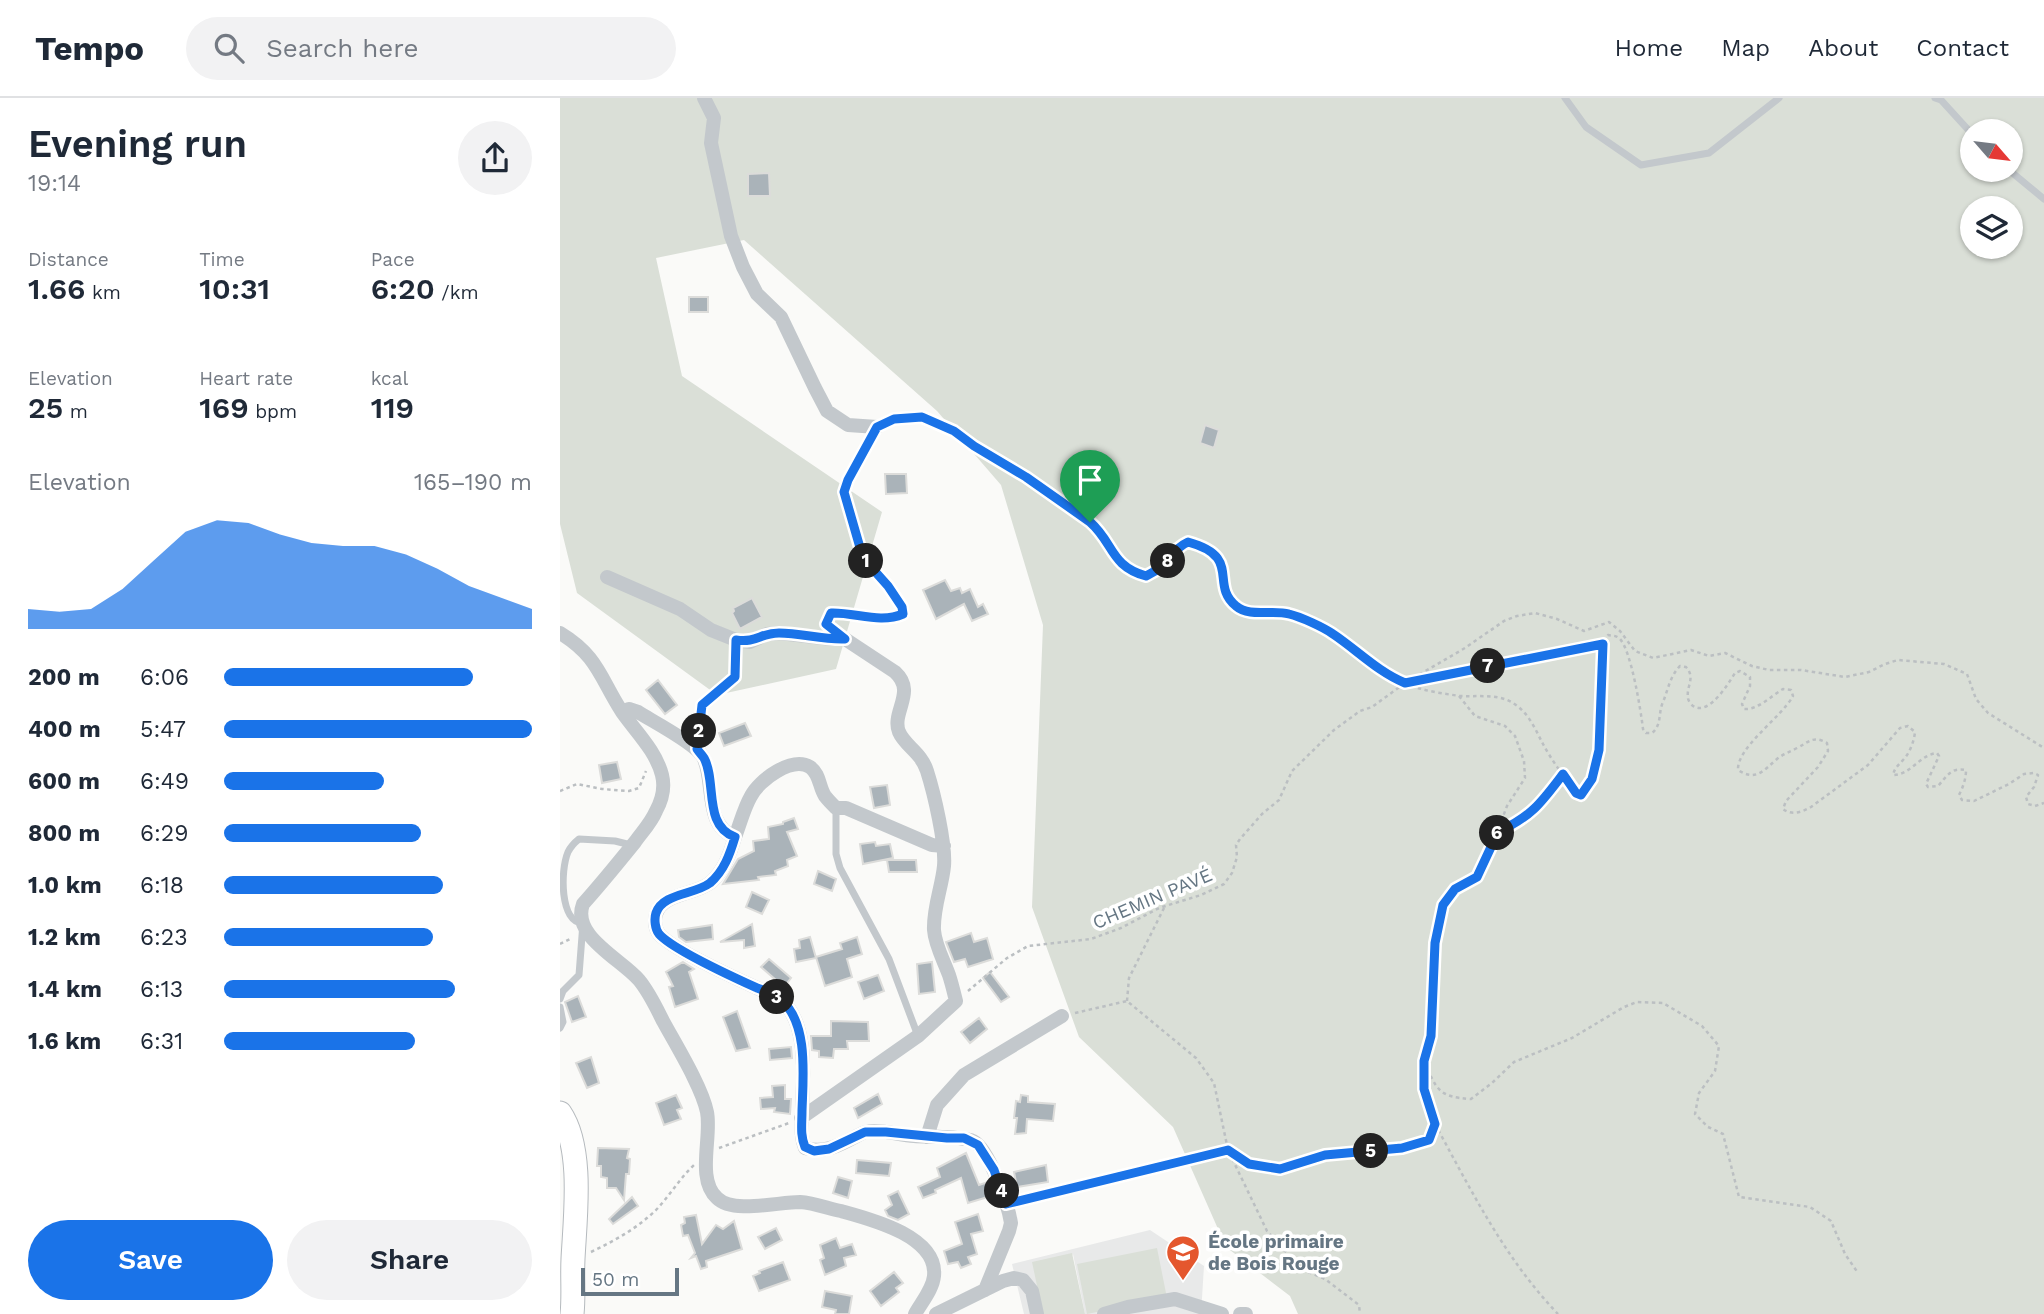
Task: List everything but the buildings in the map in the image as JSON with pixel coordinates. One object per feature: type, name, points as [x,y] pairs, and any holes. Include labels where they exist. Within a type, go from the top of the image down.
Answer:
[{"type":"main road","points":[[560,1114],[568,1125],[573,1147],[576,1203],[566,1264],[572,1314]]},
{"type":"street","points":[[704,98],[714,118],[711,143],[732,236],[757,295],[780,317],[827,411],[848,425],[877,427]]},
{"type":"street","points":[[607,577],[680,609],[711,630],[736,640],[750,642],[767,634],[779,633],[845,639],[903,679],[905,687],[899,732],[922,758],[928,773],[944,846],[944,866],[934,916],[934,932],[956,1001],[918,1036],[802,1118]]},
{"type":"street","points":[[560,633],[587,653],[602,674],[622,712],[652,752],[661,773],[664,785],[661,800],[649,824],[583,904],[581,911],[583,923],[591,938],[640,981],[700,1091],[707,1110],[709,1134],[706,1153],[710,1190],[726,1205],[800,1202],[813,1204],[875,1221],[912,1238],[933,1264],[934,1277],[915,1314]]},
{"type":"street","points":[[622,712],[629,709],[638,712],[697,749],[704,758],[714,811],[720,827],[735,837]]},
{"type":"street","points":[[944,846],[932,845],[846,808],[836,808],[824,794],[817,775],[811,768],[802,764],[792,765],[762,782],[751,795],[730,855],[710,883],[671,898],[661,905],[655,924],[658,933],[681,950],[784,1002],[800,1034],[803,1063],[802,1140],[805,1147],[814,1151],[829,1149],[865,1132],[964,1138],[978,1145],[994,1170],[1011,1223],[985,1290]]},
{"type":"street","points":[[928,1137],[937,1105],[964,1075],[1062,1016]]},
{"type":"street","points":[[936,1314],[1014,1278],[1023,1280],[1032,1290],[1037,1314]]},
{"type":"street","points":[[1104,1314],[1175,1299],[1222,1314]]},
{"type":"street","points":[[1241,1314],[1246,1314]]},
{"type":"lane","points":[[1564,98],[1586,127],[1641,166],[1709,153],[1779,98]]},
{"type":"lane","points":[[1935,98],[1941,100],[1960,121]]},
{"type":"lane","points":[[2023,182],[2044,199]]},
{"type":"lane","points":[[836,808],[836,853],[840,868],[889,959],[918,1036]]},
{"type":"lane","points":[[560,999],[563,991],[579,975],[583,923],[576,923],[561,908],[561,873],[571,846],[579,839],[632,845]]},
{"type":"lane","points":[[560,1007],[563,1022],[560,1028]]},
{"type":"path","points":[[845,639],[826,624],[831,613],[886,619],[903,614],[902,607],[888,586],[863,558],[844,492],[848,480],[877,427],[894,419],[922,417],[954,431],[1090,522],[1099,530],[1115,558],[1129,570],[1146,576],[1157,571],[1179,546],[1188,542],[1209,549],[1221,563],[1226,592],[1238,608],[1249,612],[1287,613],[1332,632],[1391,678],[1418,688],[1459,696],[1506,698],[1519,707],[1532,722],[1543,745],[1576,793],[1581,795],[1592,779],[1599,750],[1603,644],[1608,635],[1612,635],[1619,638],[1625,646],[1646,733],[1657,728],[1667,688],[1680,666],[1691,672],[1688,698],[1691,705],[1697,708],[1712,704],[1735,673],[1740,671],[1750,677],[1750,685],[1742,704],[1744,709],[1757,706],[1783,689],[1791,690],[1793,696],[1787,706],[1755,739],[1738,764],[1738,770],[1746,775],[1760,772],[1812,738],[1827,743],[1828,751],[1822,762],[1786,802],[1783,809],[1785,811],[1795,813],[1811,807],[1859,773],[1900,728],[1908,726],[1915,732],[1915,736],[1905,759],[1893,770],[1893,775],[1903,774],[1927,754],[1937,752],[1939,756],[1926,784],[1928,787],[1938,786],[1947,774],[1964,769],[1966,775],[1959,795],[1962,800],[1974,801],[2024,774],[2034,773],[2038,775],[2038,779],[2026,797],[2026,802],[2035,806],[2044,803]]},
{"type":"path","points":[[1405,683],[1465,648],[1504,621],[1527,613],[1545,615],[1584,631],[1609,622],[1620,631],[1635,651],[1653,658],[1691,650],[1709,656],[1725,653],[1752,666],[1769,670],[1801,670],[1845,677],[1869,672],[1898,660],[1944,664],[1967,674],[1976,699],[1988,713],[2044,748]]},
{"type":"path","points":[[697,749],[702,705],[735,677],[736,640]]},
{"type":"path","points":[[1405,683],[1603,644]]},
{"type":"path","name":"CHEMIN PAVÉ","points":[[956,1001],[1007,958],[1028,946],[1091,939],[1121,928],[1132,920],[1165,906],[1201,895],[1224,884],[1232,873],[1237,858],[1236,845],[1262,814],[1279,800],[1292,771],[1334,730],[1405,683]]},
{"type":"path","points":[[1459,696],[1475,716],[1505,726],[1515,736],[1524,761],[1525,778],[1507,806],[1477,877],[1455,889],[1443,905],[1435,943],[1431,1036],[1424,1061],[1424,1089],[1435,1124],[1485,1216],[1535,1290],[1558,1314]]},
{"type":"path","points":[[560,791],[577,784],[629,791],[639,788],[647,770],[656,762]]},
{"type":"path","points":[[1498,832],[1538,807],[1563,774]]},
{"type":"path","points":[[1127,1001],[1129,978],[1165,906]]},
{"type":"path","points":[[1062,1016],[1127,1001]]},
{"type":"path","points":[[1127,1001],[1196,1058],[1214,1083],[1228,1150],[1267,1231],[1287,1253],[1294,1266],[1325,1279],[1359,1306],[1360,1314]]},
{"type":"path","points":[[1424,1061],[1435,1085],[1449,1098],[1471,1099],[1514,1062],[1572,1038],[1624,1007],[1637,1002],[1663,1003],[1702,1026],[1719,1046],[1715,1071],[1699,1093],[1695,1114],[1708,1127],[1723,1134],[1739,1197],[1810,1207],[1831,1222],[1845,1254],[1858,1273]]},
{"type":"path","points":[[566,1264],[630,1231],[656,1210],[683,1175],[706,1153],[802,1118]]},
{"type":"path","points":[[1006,1204],[1228,1150],[1249,1164],[1280,1169],[1325,1155],[1402,1148],[1429,1140],[1435,1124]]},
{"type":"shaded area","points":[[560,98],[2044,98],[2044,1314],[1298,1314],[1290,1296],[1226,1247],[1173,1127],[1079,1037],[1032,907],[1043,625],[1001,485],[937,411],[744,240],[656,258],[682,376],[882,512],[836,669],[717,695],[577,593],[560,524]]},
{"type":"shaded area","points":[[1150,1230],[1204,1266],[1201,1314],[1085,1314],[1073,1254],[1043,1314],[1024,1314],[1012,1264]]},
{"type":"shaded area","points":[[1157,1248],[1167,1298],[1087,1314],[1077,1264]]},
{"type":"shaded area","points":[[1072,1253],[1085,1314],[1043,1314],[1032,1262]]},
{"type":"place","name":"École primaire de Bois Rouge","points":[[1183,1282]]},
{"type":"route","points":[[922,417],[954,431],[1090,522],[1099,530],[1122,566],[1146,576],[1157,571],[1179,546],[1188,542],[1209,549],[1221,563],[1226,592],[1238,608],[1249,612],[1287,613],[1332,632],[1391,678],[1405,683],[1603,644],[1599,750],[1592,779],[1581,795],[1576,793],[1563,774],[1538,807],[1498,832],[1477,877],[1455,889],[1443,905],[1435,943],[1431,1036],[1424,1061],[1424,1089],[1435,1124],[1429,1140],[1402,1148],[1325,1155],[1280,1169],[1249,1164],[1228,1150],[1006,1204],[994,1170],[978,1145],[964,1138],[865,1132],[829,1149],[814,1151],[805,1147],[800,1130],[803,1063],[800,1034],[784,1002],[681,950],[658,933],[656,914],[661,905],[671,898],[710,883],[730,855],[735,837],[720,827],[714,811],[704,758],[697,749],[702,705],[735,677],[736,640],[750,642],[767,634],[779,633],[845,639],[826,624],[831,613],[886,619],[903,614],[902,607],[888,586],[863,558],[844,492],[877,427],[894,419],[922,417]]}]
